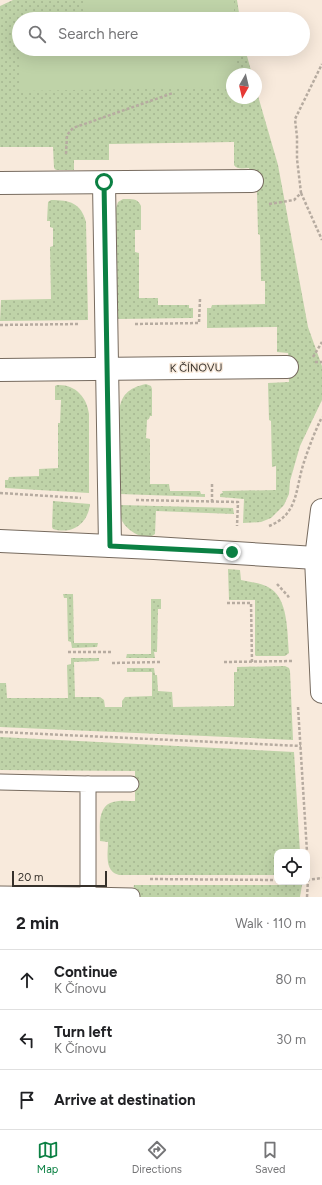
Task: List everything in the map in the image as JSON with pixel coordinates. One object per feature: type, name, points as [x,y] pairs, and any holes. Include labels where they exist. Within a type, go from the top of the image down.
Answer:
[{"type":"street","points":[[0,183],[249,181]]},
{"type":"street","points":[[104,182],[110,546]]},
{"type":"street","name":"K ČÍNOVU","points":[[0,370],[287,366]]},
{"type":"street","points":[[322,510],[316,558],[322,692]]},
{"type":"street","points":[[0,541],[316,558]]},
{"type":"lane","points":[[0,782],[131,784]]},
{"type":"lane","points":[[88,784],[88,895]]},
{"type":"lane","points":[[0,894],[132,896]]},
{"type":"path","points":[[322,64],[295,118],[297,159],[301,193],[322,240]]},
{"type":"path","points":[[66,183],[66,142],[67,135],[73,128],[173,93]]},
{"type":"path","points":[[249,181],[256,206],[294,200],[301,193]]},
{"type":"path","points":[[265,528],[278,523],[290,510],[297,492],[303,464],[315,431],[322,417]]},
{"type":"path","points":[[212,484],[212,502]]},
{"type":"path","points":[[275,583],[279,585],[288,596],[290,603]]},
{"type":"path","points":[[227,603],[251,603],[252,662]]},
{"type":"path","points":[[68,652],[112,652]]},
{"type":"path","points":[[224,662],[296,661]]},
{"type":"path","points":[[112,663],[160,662]]},
{"type":"path","points":[[298,700],[306,849]]},
{"type":"path","points":[[0,732],[301,746]]},
{"type":"path","points":[[310,880],[322,878]]},
{"type":"path","points":[[307,897],[308,885]]},
{"type":"green space","points":[[13,0],[237,0],[239,12],[12,12],[12,56],[247,56],[250,68],[226,68],[226,104],[260,104],[278,165],[308,327],[322,366],[322,400],[300,446],[290,481],[289,494],[284,505],[271,518],[261,522],[243,523],[244,499],[220,497],[220,494],[223,493],[222,491],[276,490],[276,466],[272,467],[268,383],[289,382],[288,353],[277,352],[277,327],[207,328],[207,308],[211,308],[212,305],[265,304],[265,281],[261,281],[257,192],[249,168],[239,168],[235,167],[234,165],[234,142],[109,144],[109,160],[74,160],[74,170],[56,170],[54,168],[53,147],[0,147],[0,6]]},
{"type":"green space","points":[[85,0],[234,0],[234,12],[85,12]]},
{"type":"green space","points":[[21,56],[235,56],[235,68],[226,68],[226,87],[21,91]]},
{"type":"green space","points":[[123,199],[136,200],[141,206],[141,230],[135,230],[135,252],[139,253],[139,298],[158,298],[158,305],[189,305],[189,308],[193,308],[193,318],[117,319],[116,208],[118,202]]},
{"type":"green space","points":[[51,200],[64,201],[74,204],[81,211],[86,222],[88,320],[0,321],[1,300],[51,299],[50,247],[53,246],[53,228],[50,227],[50,221],[47,221],[48,202]]},
{"type":"green space","points":[[146,384],[151,386],[152,389],[152,416],[150,416],[147,420],[146,438],[150,439],[150,484],[169,484],[170,491],[200,491],[201,494],[205,494],[205,497],[120,494],[120,406],[126,393],[134,388]]},
{"type":"green space","points":[[63,385],[75,389],[83,397],[88,408],[89,493],[5,488],[5,480],[8,480],[9,477],[39,476],[39,469],[58,468],[58,423],[60,423],[61,400],[55,400],[55,386]]},
{"type":"green space","points":[[53,501],[90,504],[89,511],[83,522],[73,529],[53,529]]},
{"type":"green space","points":[[120,505],[233,508],[234,514],[156,511],[155,534],[147,537],[134,533],[124,524],[120,513]]},
{"type":"green space","points":[[228,569],[240,570],[241,580],[268,587],[275,592],[280,599],[286,617],[287,626],[289,653],[285,656],[255,655],[255,600],[229,600]]},
{"type":"green space","points":[[63,594],[73,594],[74,643],[98,643],[97,647],[72,648],[71,642],[68,641],[67,598],[64,598]]},
{"type":"green space","points":[[151,599],[161,599],[161,609],[158,609],[157,652],[154,652],[155,658],[126,658],[127,654],[151,654]]},
{"type":"green space","points":[[71,658],[99,658],[99,661],[74,662],[75,697],[100,697],[104,700],[105,707],[122,707],[122,701],[125,697],[152,696],[152,672],[127,672],[127,668],[154,668],[155,675],[157,675],[158,691],[172,692],[173,707],[234,706],[234,672],[237,672],[237,667],[285,666],[289,668],[290,671],[293,740],[0,727],[0,683],[6,683],[7,698],[68,698],[67,665],[71,664]]},
{"type":"green space","points":[[0,737],[294,752],[300,849],[274,849],[274,875],[119,875],[114,873],[109,866],[108,842],[100,841],[100,818],[104,808],[108,804],[118,801],[135,801],[135,771],[0,770]]},
{"type":"green space","points":[[134,885],[302,885],[300,897],[132,897]]},
{"type":"route","points":[[104,182],[110,546],[232,552]]}]
